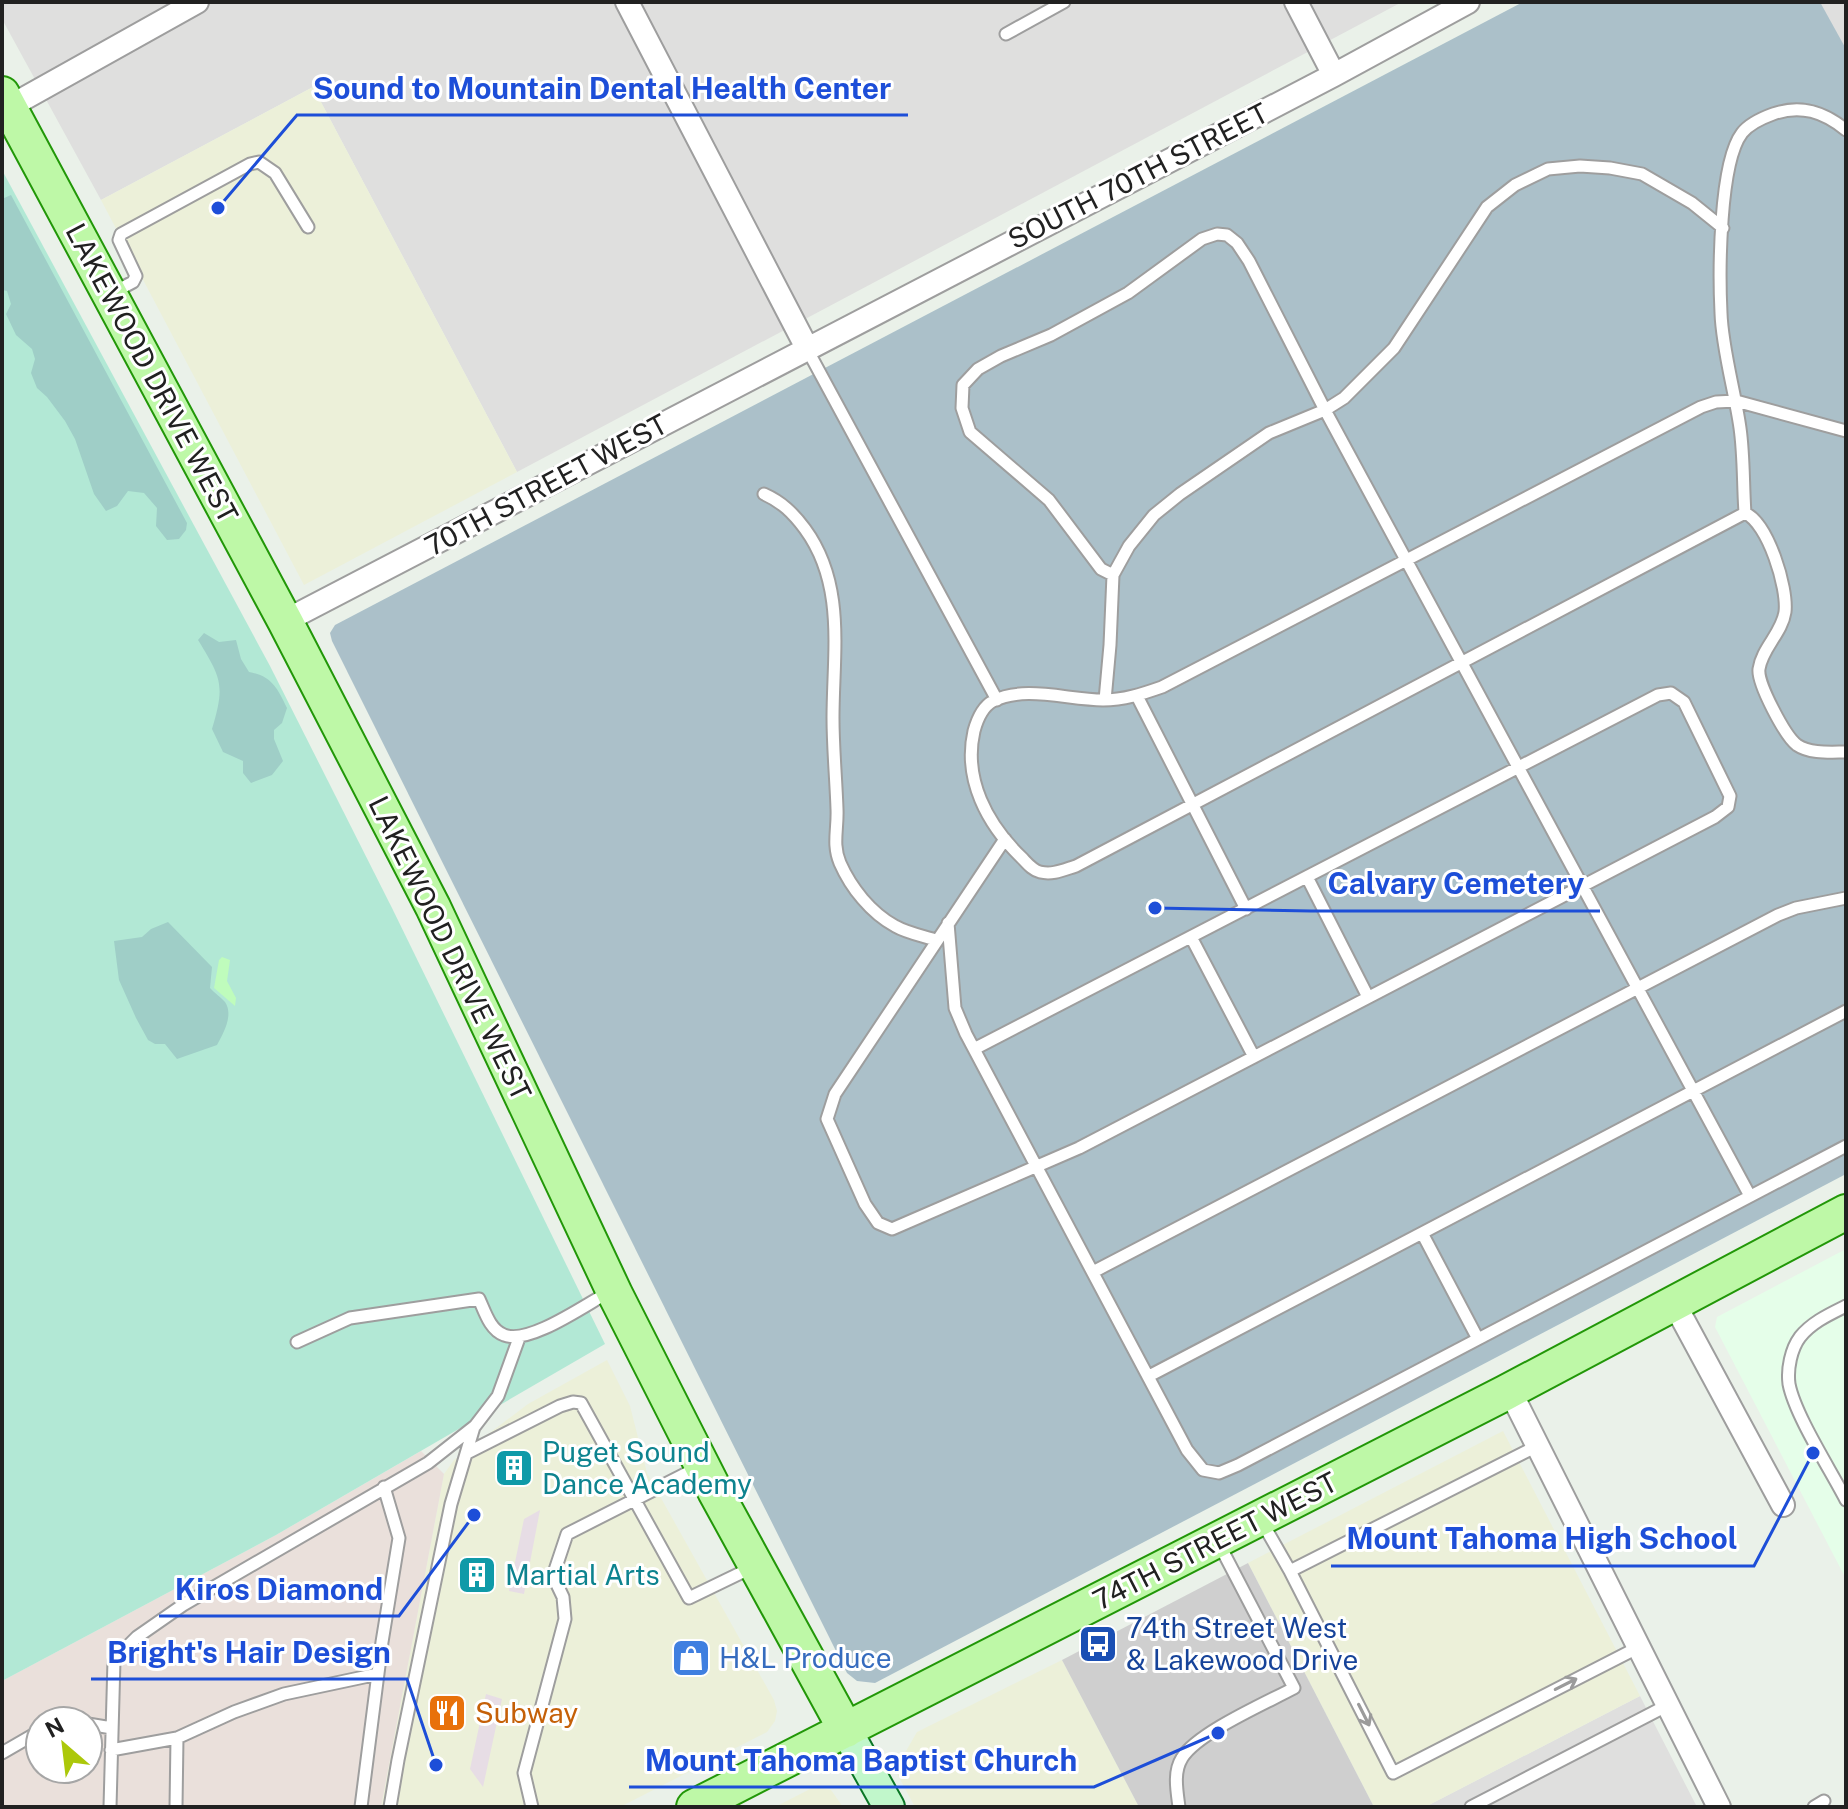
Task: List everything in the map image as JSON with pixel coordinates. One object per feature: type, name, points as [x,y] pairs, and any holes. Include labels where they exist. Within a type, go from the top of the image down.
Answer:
[{"type":"main road","name":"LAKEWOOD DRIVE WEST","points":[[5,100],[285,621],[433,907],[613,1290],[702,1466],[889,1807]]},
{"type":"main road","name":"74TH STREET WEST","points":[[694,1807],[738,1791],[846,1730],[1510,1391],[1846,1212]]},
{"type":"street","points":[[5,100],[197,2]]},
{"type":"street","points":[[627,2],[807,348]]},
{"type":"street","points":[[1296,2],[1334,75]]},
{"type":"street","name":"SOUTH 70TH STREET","points":[[807,348],[1334,75],[1464,3]]},
{"type":"street","name":"70TH STREET WEST","points":[[285,621],[807,348]]},
{"type":"street","points":[[1674,1303],[1783,1505]]},
{"type":"street","points":[[1510,1391],[1719,1807]]},
{"type":"lane","points":[[1006,34],[1064,2]]},
{"type":"lane","points":[[1745,513],[1741,432],[1721,315],[1725,184],[1733,150],[1744,131],[1761,118],[1794,108],[1809,109],[1846,130]]},
{"type":"lane","points":[[110,294],[133,282],[136,276],[119,240],[121,234],[250,164],[259,162],[275,173],[308,227]]},
{"type":"lane","points":[[1105,700],[1113,575],[1129,546],[1154,515],[1180,494],[1269,433],[1325,410],[1344,398],[1394,348],[1487,207],[1515,185],[1548,169],[1580,166],[1642,174],[1692,203],[1723,228]]},
{"type":"lane","points":[[1113,575],[1101,569],[1049,500],[970,432],[962,408],[963,385],[978,369],[1001,356],[1051,335],[1128,293],[1202,239],[1217,234],[1227,235],[1237,243],[1249,261],[1325,410],[1750,1196]]},
{"type":"lane","points":[[807,348],[997,700]]},
{"type":"lane","points":[[1745,513],[1076,866],[1052,874],[1036,871],[1005,839],[978,796],[972,765],[972,742],[983,710],[997,700],[1011,695],[1032,694],[1105,700],[1137,696],[1162,687],[1701,407],[1716,402],[1736,401],[1846,431]]},
{"type":"lane","points":[[764,494],[780,501],[803,527],[822,560],[830,585],[835,610],[833,719],[837,816],[833,837],[839,861],[853,887],[874,911],[896,927],[936,940]]},
{"type":"lane","points":[[1745,513],[1754,517],[1761,529],[1785,593],[1785,615],[1764,654],[1759,671],[1765,692],[1796,745],[1808,750],[1846,752]]},
{"type":"lane","points":[[974,1049],[1658,695],[1671,693],[1684,702],[1730,796],[1728,807],[1582,886],[1079,1148],[892,1229],[878,1223],[865,1204],[827,1119],[835,1094],[1005,839]]},
{"type":"lane","points":[[1137,696],[1246,909]]},
{"type":"lane","points":[[1307,877],[1368,997]]},
{"type":"lane","points":[[1093,1272],[1778,915],[1796,908],[1846,898]]},
{"type":"lane","points":[[948,923],[955,1008],[974,1049],[1193,1460],[1203,1470],[1219,1473],[1846,1146]]},
{"type":"lane","points":[[1191,937],[1254,1057]]},
{"type":"lane","points":[[1149,1376],[1846,1011]]},
{"type":"lane","points":[[1422,1233],[1478,1339]]},
{"type":"lane","points":[[297,1342],[350,1318],[479,1299],[491,1325],[502,1335],[519,1338],[613,1290]]},
{"type":"lane","points":[[1846,1306],[1817,1321],[1799,1338],[1790,1361],[1789,1382],[1795,1401],[1846,1498]]},
{"type":"lane","points":[[110,1807],[114,1660],[137,1637],[183,1605],[428,1463],[475,1426],[498,1396],[519,1338]]},
{"type":"lane","points":[[467,1453],[560,1406],[581,1403],[689,1598],[755,1566]]},
{"type":"lane","points":[[390,1807],[451,1504],[475,1426]]},
{"type":"lane","points":[[1290,1571],[1537,1446]]},
{"type":"lane","points":[[532,1807],[524,1773],[565,1619],[563,1597],[553,1576],[567,1534],[702,1466]]},
{"type":"lane","points":[[361,1807],[399,1538],[384,1487]]},
{"type":"lane","points":[[1260,1518],[1393,1773],[1639,1647]]},
{"type":"lane","points":[[1179,1807],[1176,1777],[1181,1758],[1201,1738],[1294,1688],[1217,1540]]},
{"type":"lane","points":[[111,1750],[177,1738],[284,1694],[378,1674]]},
{"type":"lane","points":[[1471,1807],[1668,1705]]},
{"type":"lane","points":[[104,1727],[112,1728]]},
{"type":"lane","points":[[176,1807],[177,1738]]},
{"type":"lane","points":[[2,1753],[24,1740]]},
{"type":"shaded area","points":[[2,2],[1402,2],[517,472],[313,87],[101,200],[2,19]]},
{"type":"shaded area","points":[[1523,2],[1820,2],[1846,49],[1846,1174],[875,1683],[857,1681],[847,1673],[330,633],[335,625]]},
{"type":"shaded area","points":[[1817,2],[1846,2],[1846,55]]},
{"type":"shaded area","points":[[313,87],[517,472],[304,585],[101,200]]},
{"type":"shaded area","points":[[2,170],[270,666],[605,1344],[276,1535],[2,1681]]},
{"type":"shaded area","points":[[11,195],[187,523],[179,539],[167,540],[156,526],[157,508],[144,493],[128,491],[117,506],[106,511],[94,494],[75,439],[65,421],[37,388],[31,373],[35,359],[32,349],[16,335],[6,314],[11,304],[7,291],[2,290],[2,199]]},
{"type":"shaded area","points":[[204,633],[219,642],[236,640],[241,659],[249,672],[263,676],[272,684],[287,708],[282,723],[274,730],[274,739],[283,761],[272,775],[251,783],[243,773],[243,761],[223,752],[212,729],[220,692],[212,664],[198,640]]},
{"type":"shaded area","points":[[168,922],[212,967],[210,988],[225,1002],[228,1013],[227,1024],[217,1045],[177,1059],[165,1044],[148,1040],[136,1018],[119,980],[114,941],[142,937],[151,929]]},
{"type":"shaded area","points":[[1846,1249],[1846,1579],[1715,1327],[1717,1317]]},
{"type":"shaded area","points":[[607,1360],[630,1406],[647,1473],[774,1700],[777,1711],[775,1721],[767,1732],[620,1807],[381,1807],[444,1474],[454,1460],[528,1404]]},
{"type":"shaded area","points":[[1503,1431],[1640,1696],[1425,1807],[1374,1807],[1248,1563]]},
{"type":"shaded area","points":[[421,1451],[444,1474],[381,1807],[2,1807],[2,1681],[276,1535]]},
{"type":"shaded area","points":[[540,1510],[524,1594],[509,1591],[524,1519]]},
{"type":"shaded area","points":[[1248,1563],[1374,1807],[1139,1807],[1062,1660]]},
{"type":"shaded area","points":[[1062,1660],[1139,1807],[915,1807],[895,1770],[917,1732]]},
{"type":"shaded area","points":[[486,1694],[502,1699],[483,1787],[470,1769]]},
{"type":"shaded area","points":[[1640,1696],[1697,1807],[1425,1807]]},
{"type":"shaded area","points":[[814,1787],[831,1790],[843,1807],[775,1807]]},
{"type":"sand","points":[[222,957],[230,960],[227,981],[236,998],[235,1006],[214,988]]},
{"type":"place","name":"Sound to Mountain Dental Health Center","points":[[218,208]]},
{"type":"place","name":"Calvary Cemetery","points":[[1155,908]]},
{"type":"place","name":"Mount Tahoma High School","points":[[1813,1453]]},
{"type":"place","name":"Puget Sound Dance Academy","points":[[514,1468]]},
{"type":"place","name":"Kiros Diamond","points":[[474,1515]]},
{"type":"place","name":"Martial Arts","points":[[477,1575]]},
{"type":"place","name":"74th Street West & Lakewood Drive","points":[[1098,1644]]},
{"type":"place","name":"H&L Produce","points":[[691,1658]]},
{"type":"place","name":"Subway","points":[[447,1713]]},
{"type":"place","name":"Mount Tahoma Baptist Church","points":[[1218,1733]]},
{"type":"place","name":"Bright's Hair Design","points":[[436,1765]]}]
